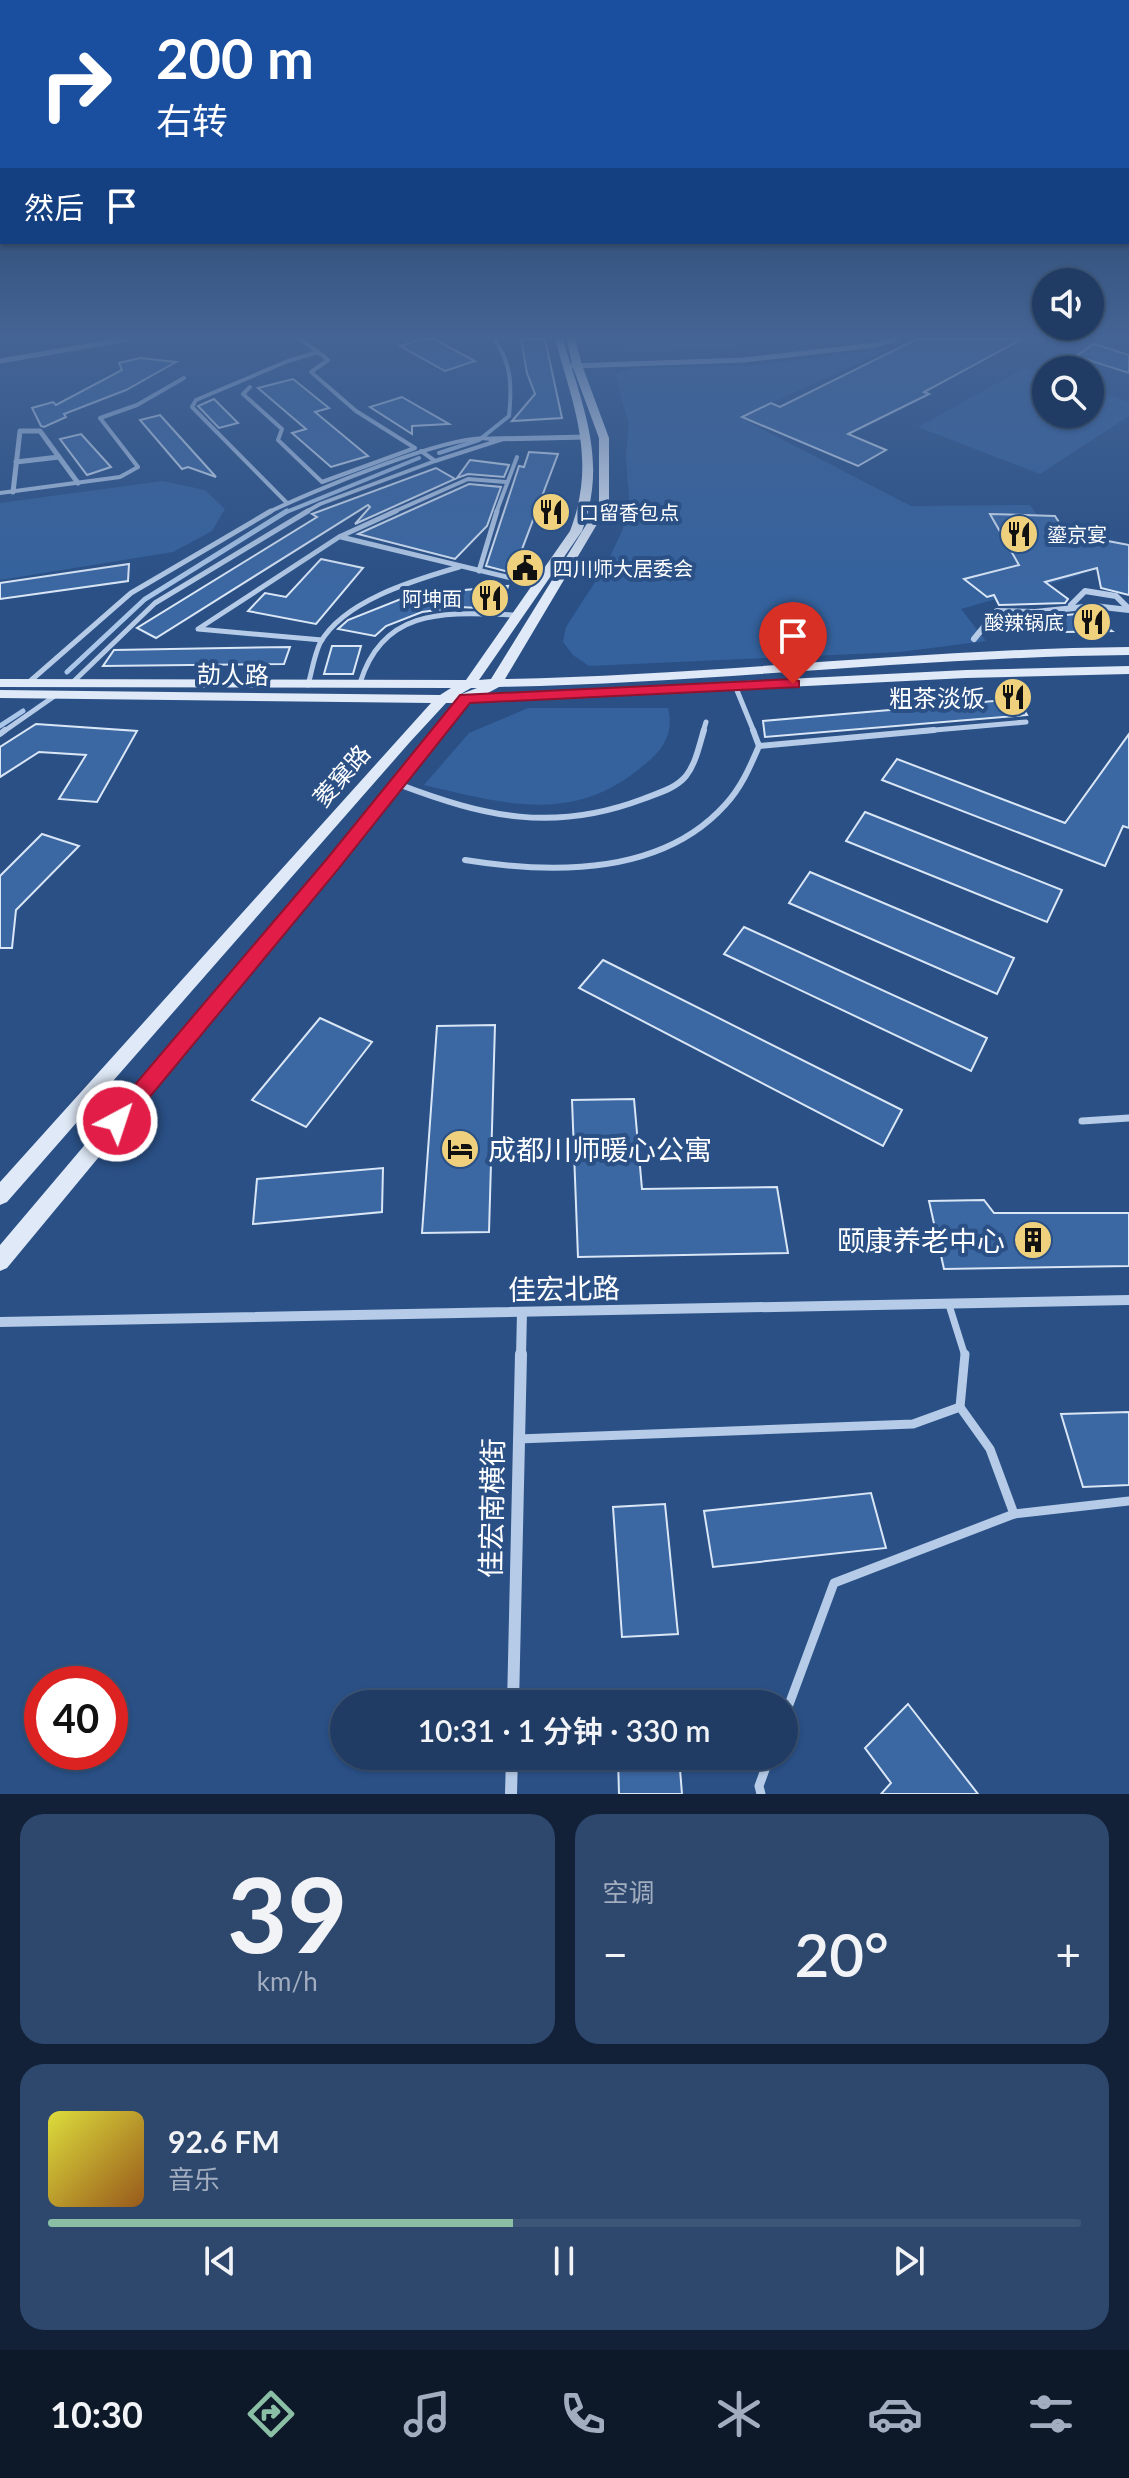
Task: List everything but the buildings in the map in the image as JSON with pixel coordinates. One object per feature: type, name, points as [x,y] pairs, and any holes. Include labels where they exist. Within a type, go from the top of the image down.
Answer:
[{"type":"street","name":"菱窠路","points":[[0,1261],[398,784],[468,691],[576,531],[588,508],[591,475],[584,423]]},
{"type":"street","name":"菱窠路","points":[[0,1196],[442,699],[495,684],[577,554],[604,504],[604,438],[597,423]]},
{"type":"street","points":[[13,492],[20,431],[31,429],[40,431],[78,483]]},
{"type":"street","points":[[491,439],[587,437]]},
{"type":"street","points":[[16,462],[59,457]]},
{"type":"street","points":[[1070,606],[1085,591],[1116,596],[1129,609]]},
{"type":"street","points":[[974,639],[997,611],[1037,612],[1070,606],[1113,605],[1129,609]]},
{"type":"street","points":[[495,684],[1002,654],[1129,651]]},
{"type":"street","points":[[0,683],[360,683],[468,691],[736,688],[966,674],[1129,670]]},
{"type":"street","name":"劼人路","points":[[0,694],[442,699]]},
{"type":"street","name":"佳宏北路","points":[[0,1322],[1129,1300]]},
{"type":"street","name":"佳宏南横街","points":[[513,1690],[522,1312]]},
{"type":"street","points":[[511,1794],[512,1770]]},
{"type":"lane","points":[[0,493],[120,477],[138,467],[104,423]]},
{"type":"lane","points":[[208,423],[287,503]]},
{"type":"lane","points":[[275,423],[282,429],[278,440],[284,449],[322,482],[415,448]]},
{"type":"lane","points":[[375,423],[435,461]]},
{"type":"lane","points":[[28,683],[131,593],[287,503],[422,452],[478,436],[491,439]]},
{"type":"lane","points":[[72,683],[155,603],[320,504],[503,439]]},
{"type":"lane","points":[[479,571],[506,482],[517,457]]},
{"type":"lane","points":[[322,640],[198,629],[339,537],[468,479],[506,482]]},
{"type":"lane","points":[[303,495],[320,504]]},
{"type":"lane","points":[[339,537],[540,585]]},
{"type":"lane","points":[[308,685],[322,640],[364,603],[406,583],[460,567]]},
{"type":"lane","points":[[360,683],[367,661],[378,642],[405,626],[432,616],[520,615]]},
{"type":"lane","points":[[465,860],[524,869],[575,868],[626,859],[679,839],[716,814],[745,779],[759,746],[736,688]]},
{"type":"lane","points":[[0,734],[57,694]]},
{"type":"lane","points":[[398,784],[451,805],[501,818],[549,821],[582,818],[626,807],[679,783],[697,753],[706,722]]},
{"type":"lane","points":[[759,746],[1026,722]]},
{"type":"lane","points":[[1082,1121],[1129,1118]]},
{"type":"lane","points":[[949,1305],[965,1351],[960,1407],[990,1449],[1014,1514]]},
{"type":"lane","points":[[518,1439],[913,1424],[960,1407]]},
{"type":"lane","points":[[794,1690],[834,1583],[1014,1514],[1129,1501]]},
{"type":"lane","points":[[761,1794],[759,1786],[765,1770]]},
{"type":"shaded area","points":[[750,423],[911,506],[1030,505],[1080,575],[961,609],[986,641],[900,652],[589,666],[573,655],[563,642],[566,627],[606,565],[623,529],[629,498],[626,455],[629,425]]},
{"type":"shaded area","points":[[926,423],[1032,423],[1032,428],[1104,428],[1104,423],[1119,423],[1040,474],[918,427]]},
{"type":"shaded area","points":[[163,481],[205,490],[225,509],[212,531],[173,552],[0,580],[0,503]]},
{"type":"shaded area","points":[[528,708],[668,708],[670,725],[662,747],[644,765],[618,784],[592,796],[565,803],[511,803],[424,785],[469,733]]},
{"type":"waterway","points":[[439,453],[479,440],[501,423]]},
{"type":"waterway","points":[[284,513],[419,458]]},
{"type":"waterway","points":[[67,672],[145,599],[287,511]]},
{"type":"waterway","points":[[0,726],[23,711]]},
{"type":"place","name":"口留香包点","points":[[551,512]]},
{"type":"place","name":"鎏京宴","points":[[1019,534]]},
{"type":"place","name":"四川师大居委会","points":[[525,568]]},
{"type":"place","name":"阿坤面","points":[[490,598]]},
{"type":"place","name":"酸辣锅底","points":[[1092,622]]},
{"type":"place","name":"粗茶淡饭","points":[[1013,697]]},
{"type":"place","name":"成都川师暖心公寓","points":[[460,1149]]},
{"type":"place","name":"颐康养老中心","points":[[1033,1240]]},
{"type":"route","points":[[117,1121],[465,699],[793,684]]}]
